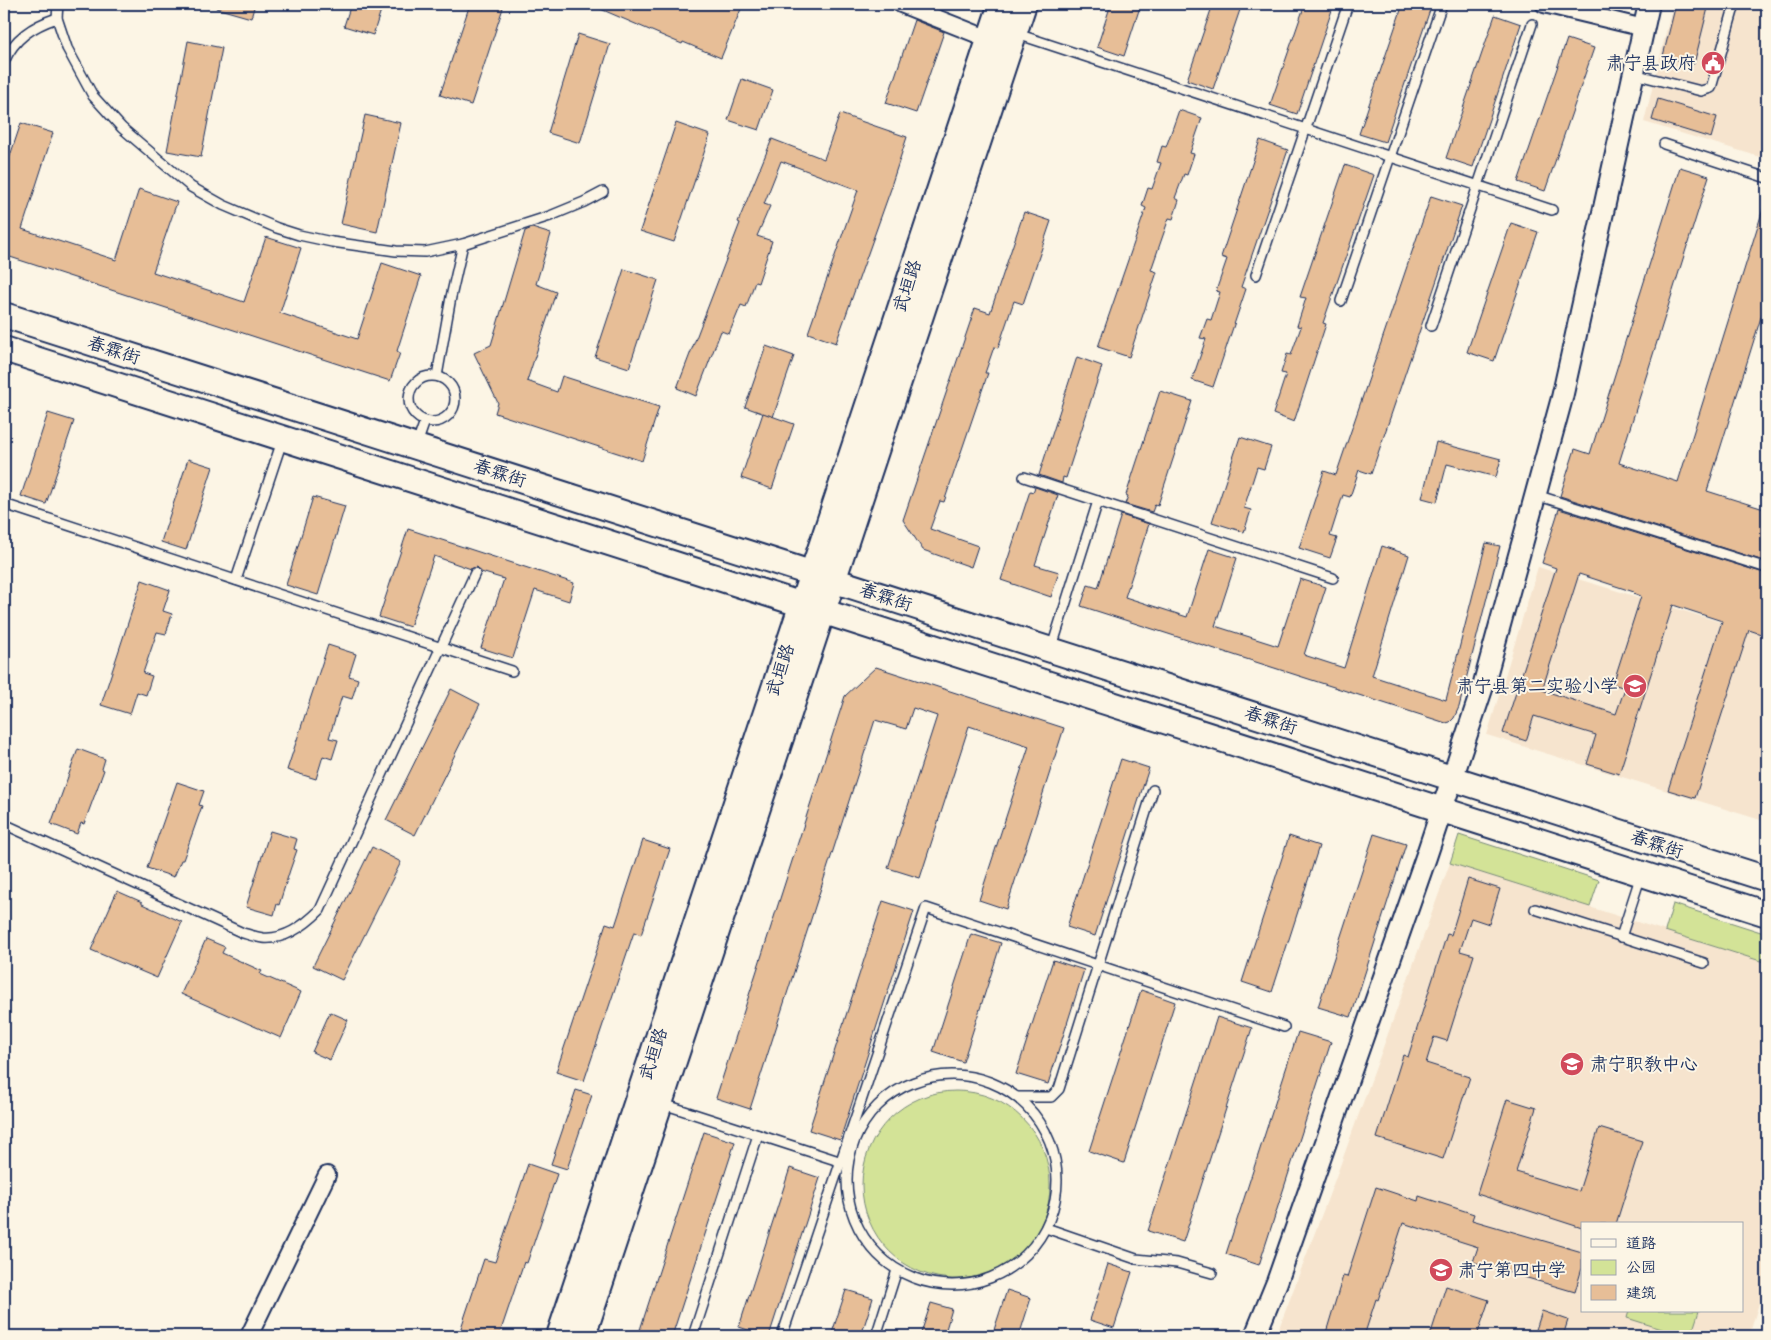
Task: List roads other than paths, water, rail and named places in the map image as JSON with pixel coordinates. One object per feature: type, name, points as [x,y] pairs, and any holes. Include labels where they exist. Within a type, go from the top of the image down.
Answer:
[{"type":"main road","name":"武垣路","points":[[823,577],[1001,4]]},
{"type":"main road","name":"武垣路","points":[[559,1336],[1024,4]]},
{"type":"main road","name":"春霖街","points":[[4,315],[1767,879]]},
{"type":"main road","name":"春霖街","points":[[4,349],[1767,914]]},
{"type":"main road","name":"武垣路","points":[[583,1336],[660,1102],[812,608]]},
{"type":"street","points":[[901,4],[989,39]]},
{"type":"street","points":[[1544,4],[1644,28]]},
{"type":"street","points":[[1255,1336],[1277,1282],[1484,683],[1562,398],[1649,4]]},
{"type":"street","points":[[249,1336],[327,1175]]},
{"type":"lane","points":[[58,4],[57,18],[67,48],[93,96],[122,128],[191,187],[223,205],[277,228],[332,242],[396,251],[426,252],[463,244],[550,216],[603,192]]},
{"type":"lane","points":[[1256,275],[1348,4]]},
{"type":"lane","points":[[1342,301],[1442,4]]},
{"type":"lane","points":[[1634,74],[1702,91],[1711,88],[1735,4]]},
{"type":"lane","points":[[4,62],[13,46],[26,32],[44,22],[57,18]]},
{"type":"lane","points":[[1431,326],[1532,24]]},
{"type":"lane","points":[[1014,33],[1552,210]]},
{"type":"lane","points":[[1664,144],[1767,178]]},
{"type":"lane","points":[[437,376],[463,244]]},
{"type":"lane","points":[[425,376],[437,376],[448,381],[453,388],[456,395],[455,403],[447,417],[440,421],[425,421],[413,412],[410,405],[410,390],[425,376]]},
{"type":"lane","points":[[416,447],[425,421]]},
{"type":"lane","points":[[236,580],[283,438]]},
{"type":"lane","points":[[1024,478],[1334,578]]},
{"type":"lane","points":[[1536,495],[1767,568]]},
{"type":"lane","points":[[1051,650],[1098,501]]},
{"type":"lane","points":[[4,504],[512,671]]},
{"type":"lane","points":[[4,824],[243,933],[264,938],[278,937],[308,923],[320,910],[475,573]]},
{"type":"lane","points":[[1017,1097],[1051,1096],[1058,1090],[1153,790]]},
{"type":"lane","points":[[1621,937],[1642,873]]},
{"type":"lane","points":[[782,1336],[844,1163],[926,908],[1284,1027]]},
{"type":"lane","points":[[1534,909],[1704,963]]},
{"type":"lane","points":[[942,1075],[972,1076],[1001,1087],[1017,1097],[1036,1116],[1045,1131],[1052,1146],[1056,1162],[1056,1196],[1046,1228],[1037,1243],[1013,1266],[983,1281],[967,1285],[933,1284],[917,1280],[897,1270],[875,1253],[864,1239],[850,1209],[844,1163],[871,1113],[890,1095],[912,1083],[942,1075]]},
{"type":"lane","points":[[660,1102],[844,1163]]},
{"type":"lane","points":[[693,1336],[758,1135]]},
{"type":"lane","points":[[1046,1228],[1136,1259],[1177,1263],[1212,1274]]},
{"type":"lane","points":[[876,1336],[897,1270]]},
{"type":"place","name":"肃宁县政府","points":[[1713,63]]},
{"type":"place","name":"肃宁县第二实验小学","points":[[1635,686]]},
{"type":"place","name":"肃宁职教中心","points":[[1572,1064]]},
{"type":"place","name":"肃宁第四中学","points":[[1441,1270]]}]
